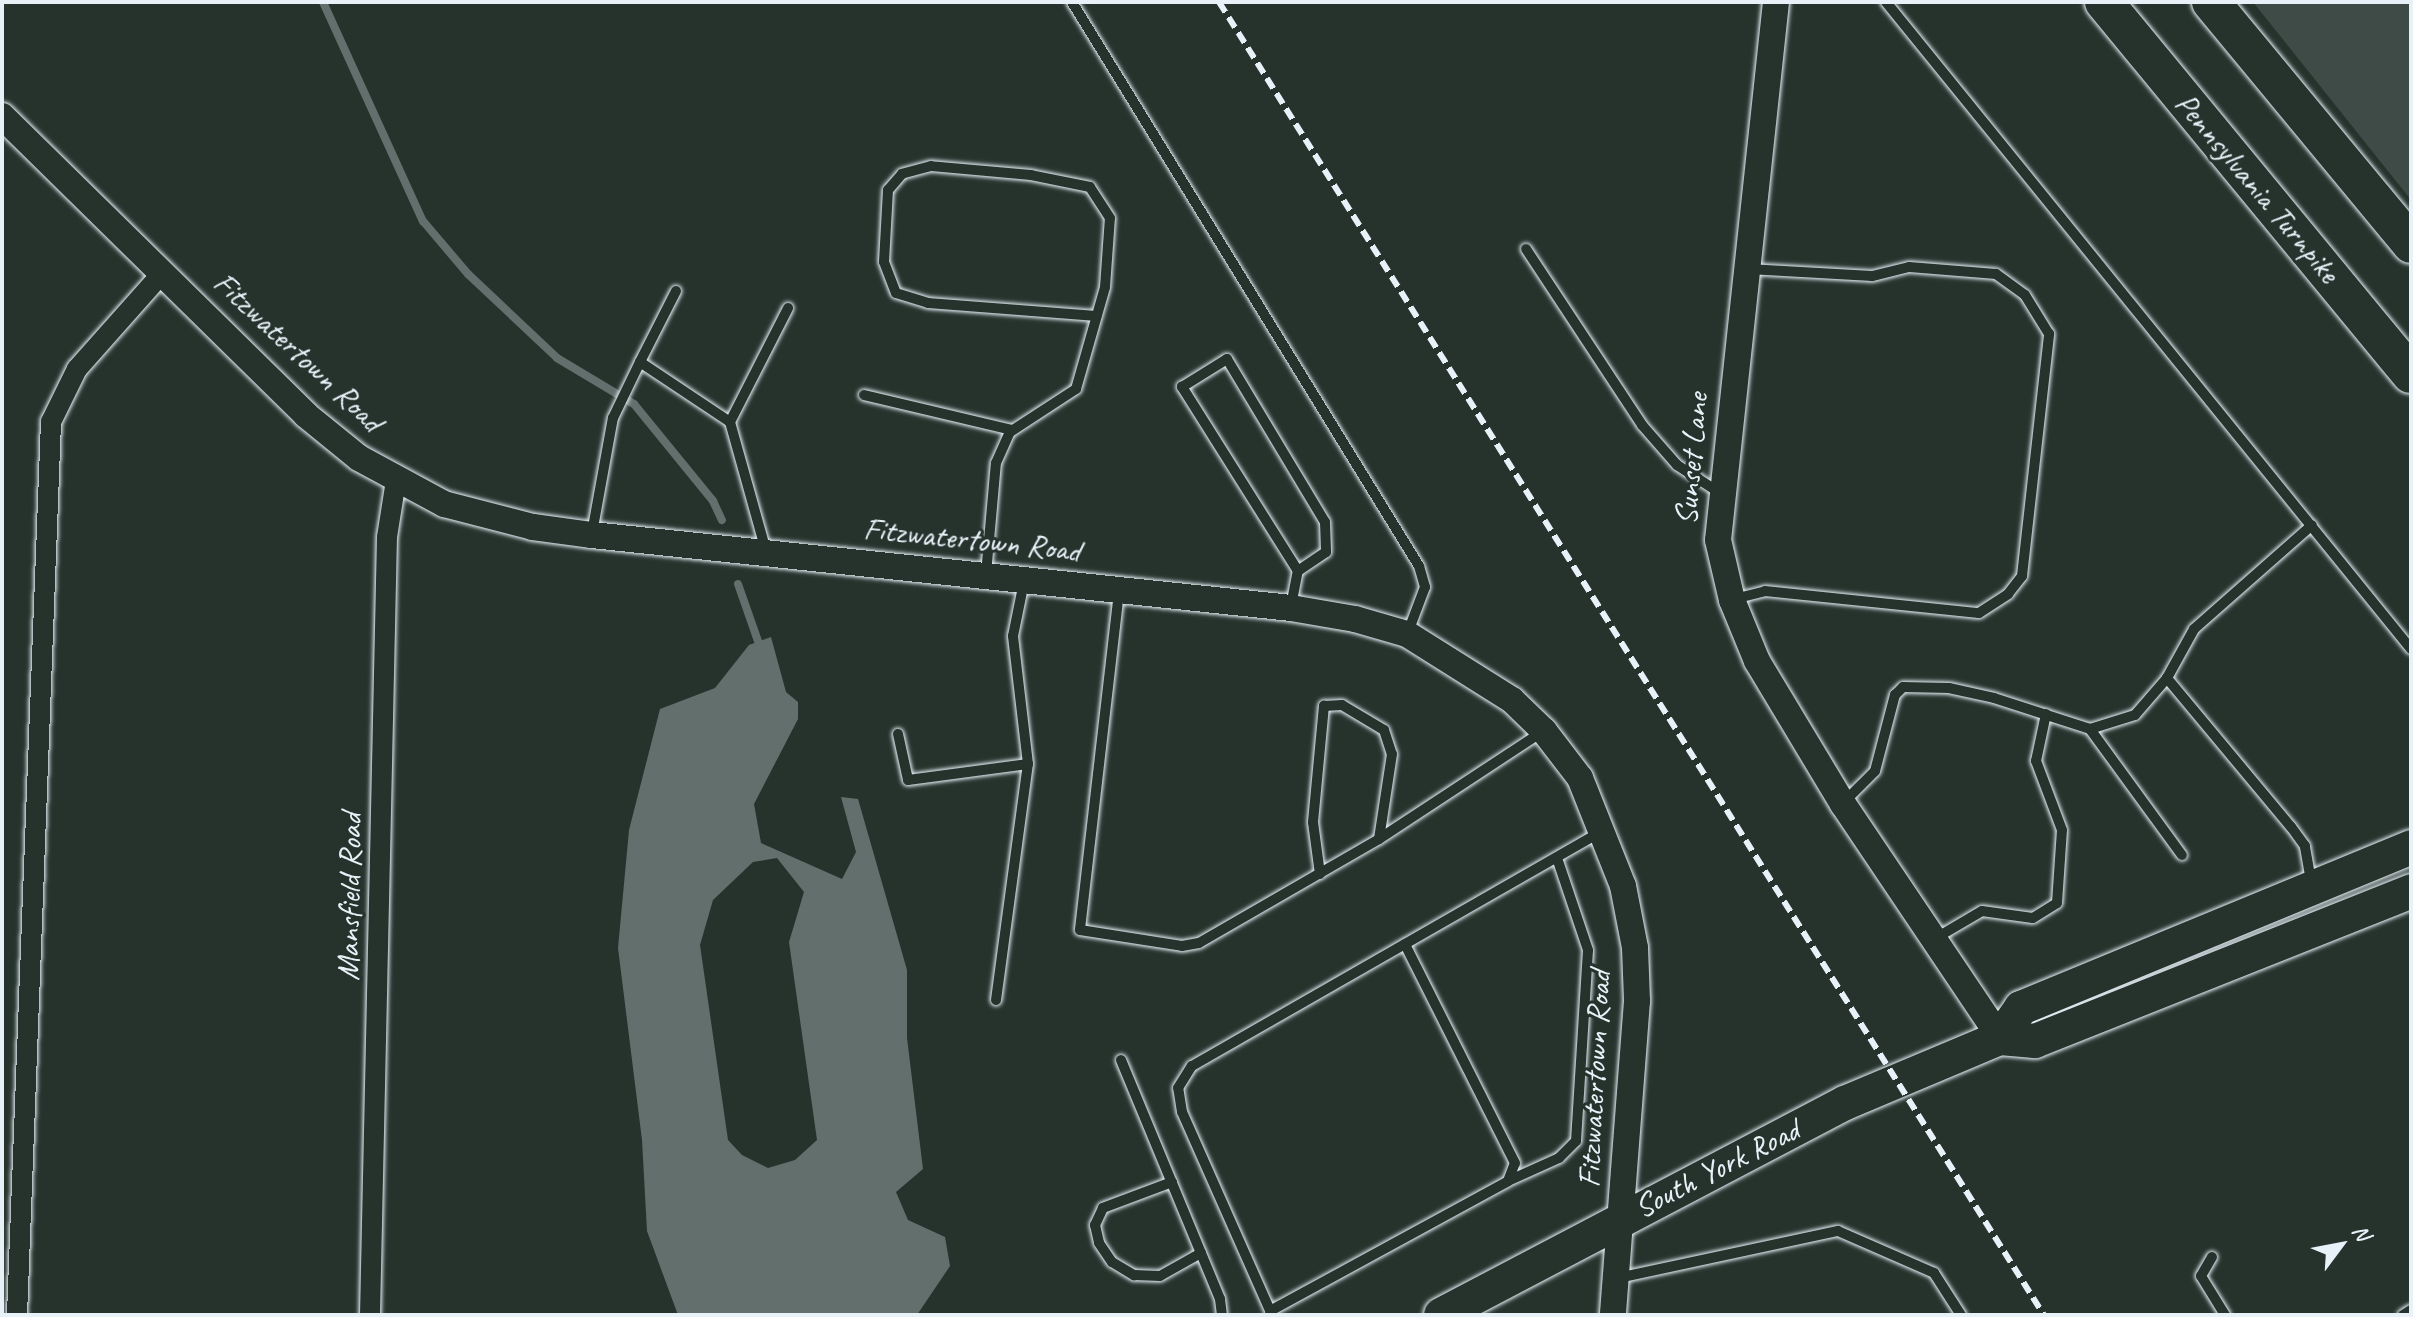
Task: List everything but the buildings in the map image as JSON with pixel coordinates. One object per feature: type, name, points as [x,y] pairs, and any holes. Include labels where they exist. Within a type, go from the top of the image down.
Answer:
[{"type":"highway","name":"Pennsylvania Turnpike","points":[[2104,2],[2411,374]]},
{"type":"highway","points":[[2211,2],[2411,244]]},
{"type":"highway","name":"South York Road","points":[[2000,1038],[2021,1008],[2411,847]]},
{"type":"highway","name":"South York Road","points":[[1441,1315],[1845,1103],[2000,1038],[2035,1041],[2411,891]]},
{"type":"street","name":"Sunset Lane","points":[[1776,2],[1720,493],[1718,540],[1732,600],[1757,661],[1843,804],[2000,1038]]},
{"type":"street","name":"Fitzwatertown Road","points":[[2,116],[306,415],[359,458],[396,480],[482,516],[592,535],[1291,608],[1407,634],[1469,669],[1544,731],[1580,778],[1605,830],[1623,886],[1635,948],[1637,1001],[1623,1218],[1613,1315]]},
{"type":"street","points":[[17,1315],[51,422],[77,369],[163,272]]},
{"type":"street","name":"Mansfield Road","points":[[370,1315],[387,537],[396,480]]},
{"type":"lane","points":[[1072,2],[1419,566],[1425,587],[1407,634]]},
{"type":"lane","points":[[1886,2],[2411,649]]},
{"type":"lane","points":[[985,576],[996,463],[1012,430],[1076,389],[1097,316],[1105,287],[1110,218],[1090,187],[1031,175],[931,166],[902,174],[888,190],[884,262],[896,293],[928,303],[1097,316]]},
{"type":"lane","points":[[1526,249],[1642,425],[1677,465],[1720,493]]},
{"type":"lane","points":[[1732,600],[1765,591],[1979,613],[2008,594],[2022,576],[2049,334],[2025,295],[1996,274],[1909,267],[1872,276],[1746,269]]},
{"type":"lane","points":[[592,535],[613,418],[676,291]]},
{"type":"lane","points":[[730,422],[788,308]]},
{"type":"lane","points":[[1291,608],[1298,571],[1182,387],[1227,359],[1325,522],[1326,552],[1298,571]]},
{"type":"lane","points":[[640,362],[730,422],[767,553]]},
{"type":"lane","points":[[864,395],[1012,430]]},
{"type":"lane","points":[[2090,729],[2135,715],[2167,678],[2194,629],[2312,525]]},
{"type":"lane","points":[[996,1000],[1028,764],[1013,636],[1024,580]]},
{"type":"lane","points":[[1120,590],[1080,930],[1182,946],[1199,943],[1379,839],[1544,731]]},
{"type":"lane","points":[[2167,678],[2305,846],[2312,886]]},
{"type":"lane","points":[[1843,804],[1875,771],[1895,695],[1903,687],[1949,688],[2090,729],[2182,855]]},
{"type":"lane","points":[[1320,874],[1313,822],[1324,706],[1342,705],[1384,730],[1392,754],[1379,839]]},
{"type":"lane","points":[[1934,939],[1982,911],[2033,918],[2057,903],[2062,830],[2036,761],[2046,714]]},
{"type":"lane","points":[[898,734],[908,780],[1028,764]]},
{"type":"lane","points":[[1557,858],[1588,950],[1576,1141],[1559,1158],[1508,1181],[1271,1313],[1182,1112],[1178,1088],[1192,1066],[1605,830]]},
{"type":"lane","points":[[1405,944],[1515,1163],[1508,1181]]},
{"type":"lane","points":[[1121,1060],[1201,1253],[1222,1315]]},
{"type":"lane","points":[[1172,1182],[1103,1208],[1095,1225],[1099,1243],[1112,1262],[1134,1275],[1160,1276],[1201,1253]]},
{"type":"lane","points":[[1618,1278],[1838,1231],[1934,1273],[1961,1315]]},
{"type":"lane","points":[[2212,1257],[2201,1276],[2225,1315]]},
{"type":"lane","points":[[2403,1315],[2411,1310]]},
{"type":"shaded area","points":[[2253,2],[2411,2],[2411,200]]},
{"type":"shaded area","points":[[771,637],[786,692],[798,702],[798,719],[754,804],[761,843],[842,879],[856,852],[841,797],[858,799],[907,970],[907,1038],[923,1169],[896,1192],[908,1220],[945,1237],[950,1266],[917,1315],[678,1315],[647,1231],[642,1140],[618,948],[629,830],[660,709],[715,688],[749,645]],"holes":[[[777,858],[804,892],[789,942],[817,1140],[795,1160],[768,1168],[742,1155],[728,1140],[700,945],[713,900],[753,862]]]},
{"type":"waterway","points":[[323,2],[423,221],[468,274],[557,358],[634,404],[713,501],[722,520]]},
{"type":"waterway","points":[[738,584],[759,644],[756,651]]},
{"type":"railway","points":[[1219,2],[2044,1315]]}]
